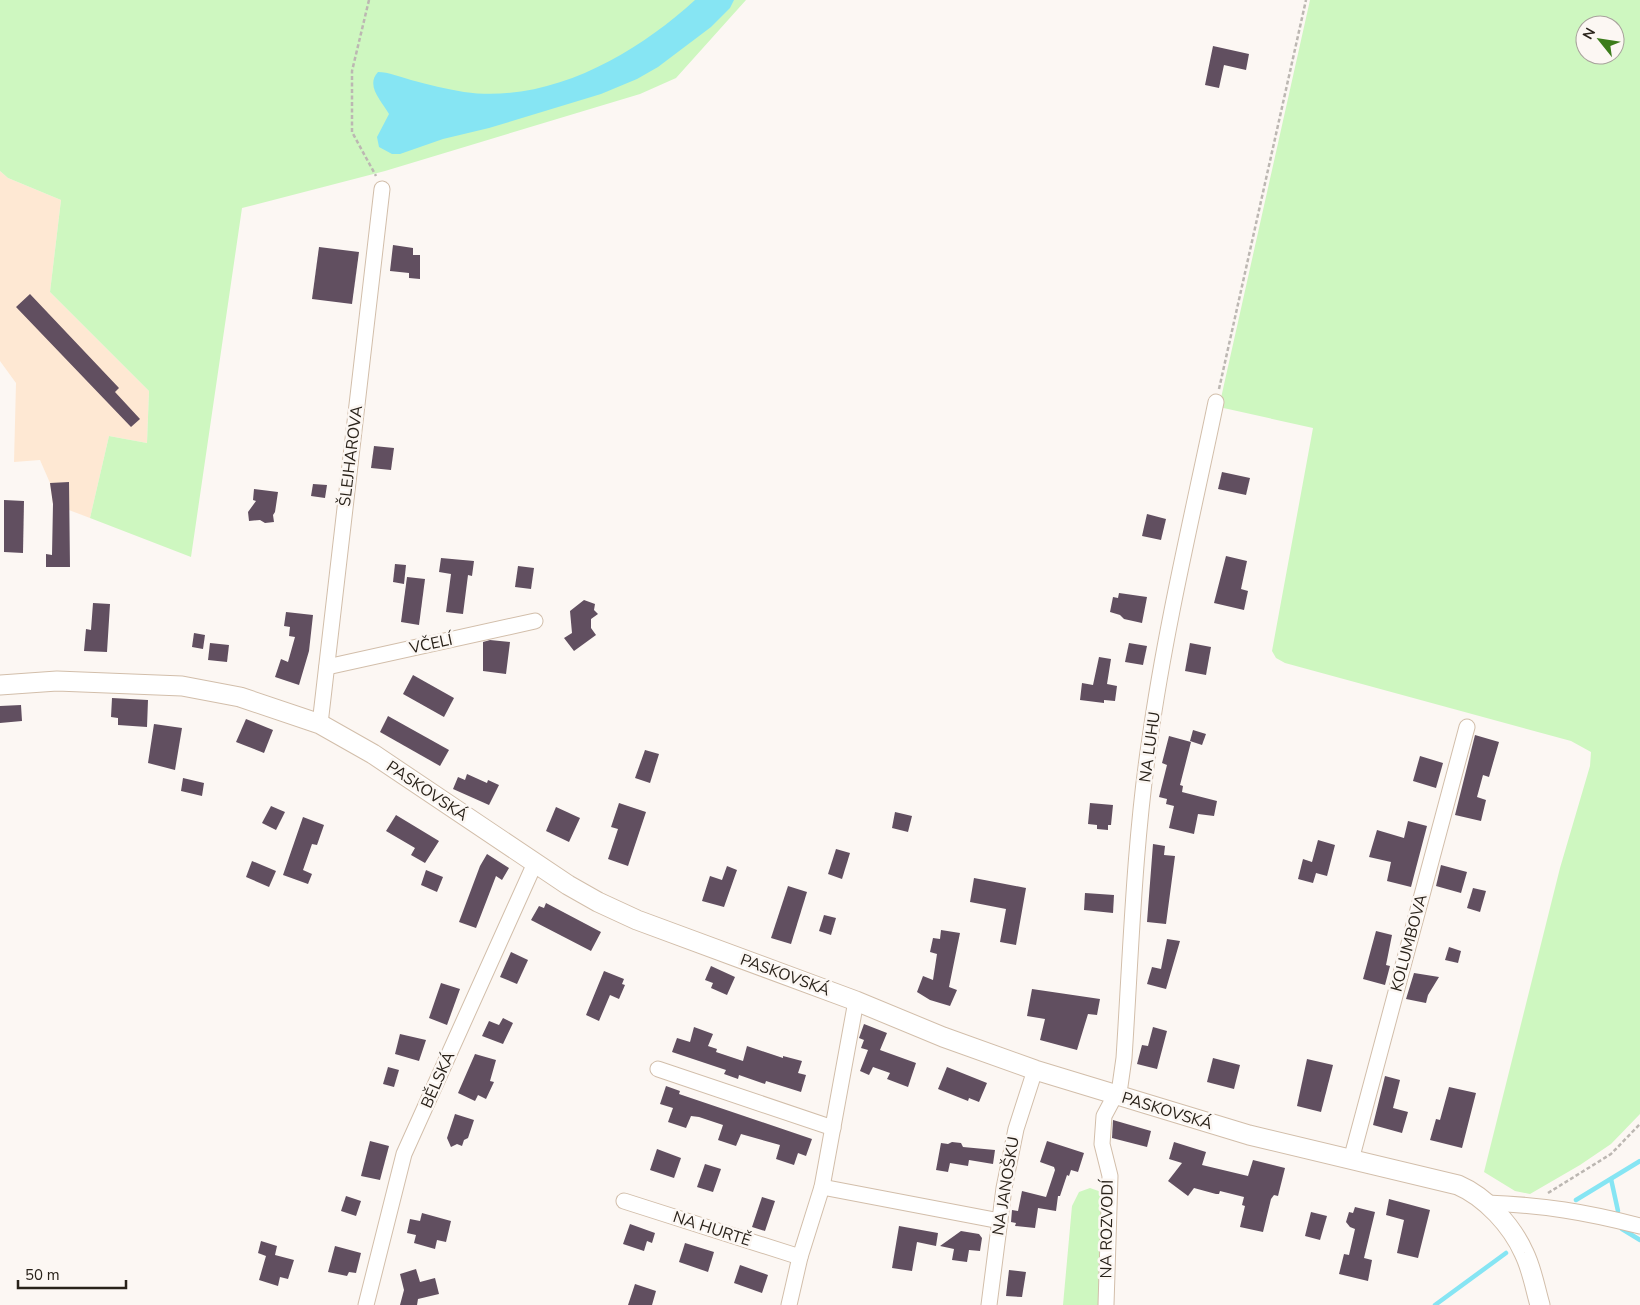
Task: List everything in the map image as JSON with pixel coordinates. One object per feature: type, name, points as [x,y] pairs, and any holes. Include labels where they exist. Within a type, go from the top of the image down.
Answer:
[{"type":"street","name":"ŠLEJHAROVA","points":[[320,724],[382,189]]},
{"type":"street","name":"NA LUHU","points":[[1114,1095],[1120,1086],[1124,1058],[1137,870],[1150,739],[1160,674],[1216,402]]},
{"type":"street","name":"VČELÍ","points":[[327,666],[535,621]]},
{"type":"street","name":"PASKOVSKÁ","points":[[0,684],[57,681],[182,686],[240,697],[320,724],[372,754],[535,863],[598,902],[637,920],[856,1001],[943,1037],[1035,1070],[1249,1135],[1458,1185],[1472,1191],[1487,1203],[1513,1235],[1524,1253],[1540,1305]]},
{"type":"street","name":"KOLUMBOVA","points":[[1351,1160],[1467,727]]},
{"type":"street","name":"BĚLSKÁ","points":[[366,1305],[404,1154],[535,863]]},
{"type":"street","points":[[789,1305],[800,1257],[822,1187],[856,1001]]},
{"type":"street","points":[[658,1069],[833,1128]]},
{"type":"street","name":"NA JANOŠKU","points":[[989,1305],[1000,1221],[1016,1128],[1035,1070]]},
{"type":"street","name":"NA ROZVODÍ","points":[[1106,1305],[1110,1176],[1102,1144],[1104,1116],[1114,1095]]},
{"type":"street","points":[[822,1187],[1000,1221]]},
{"type":"street","name":"NA HURTĚ","points":[[624,1201],[800,1257]]},
{"type":"street","points":[[1487,1203],[1533,1204],[1574,1210],[1640,1226]]},
{"type":"path","points":[[370,0],[352,70],[352,132],[382,189]]},
{"type":"path","points":[[1216,402],[1306,0]]},
{"type":"path","points":[[1533,1204],[1611,1154],[1640,1124]]},
{"type":"shaded area","points":[[0,171],[8,178],[61,200],[50,292],[149,391],[147,443],[109,436],[90,518],[53,504],[50,483],[40,460],[14,462],[16,383],[0,361]]},
{"type":"green space","points":[[0,0],[746,0],[676,78],[640,94],[385,171],[242,208],[191,557],[90,518],[109,436],[147,443],[149,391],[50,292],[61,200],[8,178],[0,171]]},
{"type":"green space","points":[[1310,0],[1640,0],[1640,1114],[1611,1144],[1580,1165],[1530,1194],[1515,1191],[1484,1172],[1560,868],[1590,766],[1591,752],[1571,741],[1285,663],[1276,658],[1272,651],[1313,428],[1219,407]]},
{"type":"green space","points":[[1090,1188],[1107,1194],[1101,1305],[1063,1305],[1072,1206],[1079,1192]]},
{"type":"water","points":[[695,0],[734,0],[730,8],[711,27],[658,67],[637,79],[601,94],[489,128],[443,139],[400,154],[392,154],[379,147],[377,137],[389,114],[374,88],[374,77],[378,72],[464,92],[496,94],[528,90],[559,83],[589,71],[646,39]]},
{"type":"building","points":[[1213,46],[1249,54],[1246,70],[1224,65],[1219,88],[1205,85]]},
{"type":"building","points":[[393,245],[413,248],[413,255],[420,255],[420,279],[409,278],[409,273],[390,271]]},
{"type":"building","points":[[319,247],[359,252],[352,304],[312,299]]},
{"type":"building","points":[[30,294],[119,388],[115,392],[140,419],[131,427],[16,307]]},
{"type":"building","points":[[374,446],[394,448],[391,470],[371,468]]},
{"type":"building","points":[[1222,472],[1250,478],[1246,495],[1218,489]]},
{"type":"building","points":[[69,482],[70,567],[46,567],[46,554],[52,555],[53,504],[50,483]]},
{"type":"building","points":[[313,484],[327,485],[325,498],[311,496]]},
{"type":"building","points":[[254,489],[278,492],[273,515],[274,522],[249,521],[248,512],[256,501],[253,500]]},
{"type":"building","points":[[4,500],[24,501],[23,553],[4,552]]},
{"type":"building","points":[[1147,514],[1166,519],[1161,540],[1142,536]]},
{"type":"building","points":[[1226,556],[1247,561],[1241,589],[1248,591],[1244,610],[1214,603]]},
{"type":"building","points":[[441,558],[474,561],[472,576],[468,575],[463,614],[446,612],[451,574],[439,572]]},
{"type":"building","points":[[395,564],[406,565],[404,584],[393,582]]},
{"type":"building","points":[[518,566],[534,568],[531,589],[515,587]]},
{"type":"building","points":[[407,577],[425,579],[419,625],[401,622]]},
{"type":"building","points":[[1119,593],[1147,597],[1142,623],[1124,619],[1120,615],[1110,612],[1113,597],[1118,598]]},
{"type":"building","points":[[584,600],[595,604],[594,610],[598,614],[591,619],[591,628],[596,635],[574,651],[564,638],[572,633],[570,611]]},
{"type":"building","points":[[93,603],[110,604],[107,652],[84,651],[86,629],[91,630]]},
{"type":"building","points":[[286,612],[313,615],[309,651],[299,685],[275,677],[281,659],[288,662],[295,637],[289,636],[290,627],[284,626]]},
{"type":"building","points":[[194,633],[205,635],[203,649],[192,647]]},
{"type":"building","points":[[490,640],[510,642],[506,674],[483,671],[483,642]]},
{"type":"building","points":[[210,643],[229,645],[227,662],[208,660]]},
{"type":"building","points":[[1129,643],[1147,646],[1143,665],[1125,662]]},
{"type":"building","points":[[1190,643],[1211,647],[1206,675],[1185,671]]},
{"type":"building","points":[[1099,657],[1111,659],[1107,684],[1117,686],[1115,701],[1104,700],[1104,703],[1080,700],[1082,683],[1093,685]]},
{"type":"building","points":[[413,675],[454,698],[444,717],[403,694]]},
{"type":"building","points":[[112,698],[148,700],[147,727],[118,725],[118,718],[111,717]]},
{"type":"building","points":[[21,705],[22,721],[0,723],[0,706]]},
{"type":"building","points":[[388,716],[449,750],[440,766],[380,732]]},
{"type":"building","points":[[246,719],[273,730],[264,753],[236,742]]},
{"type":"building","points":[[154,724],[182,728],[175,770],[148,763]]},
{"type":"building","points":[[1193,730],[1206,734],[1202,745],[1190,741]]},
{"type":"building","points":[[1475,735],[1499,742],[1489,777],[1483,775],[1477,797],[1486,800],[1481,821],[1455,815]]},
{"type":"building","points":[[1169,736],[1191,742],[1180,785],[1183,786],[1182,792],[1217,801],[1214,816],[1198,814],[1194,834],[1169,828],[1174,806],[1166,804],[1167,799],[1159,797],[1167,765],[1162,763]]},
{"type":"building","points":[[645,750],[659,754],[650,783],[635,778]]},
{"type":"building","points":[[1420,756],[1443,763],[1436,788],[1413,781]]},
{"type":"building","points":[[467,774],[487,783],[488,780],[499,785],[489,805],[453,789],[458,777],[465,780]]},
{"type":"building","points":[[183,778],[204,783],[202,796],[181,791]]},
{"type":"building","points":[[619,803],[646,812],[628,866],[608,859],[618,829],[611,827]]},
{"type":"building","points":[[1090,803],[1113,805],[1111,825],[1108,825],[1108,830],[1097,829],[1097,825],[1088,824]]},
{"type":"building","points":[[271,806],[285,812],[276,830],[262,823]]},
{"type":"building","points":[[556,807],[580,818],[569,842],[546,831]]},
{"type":"building","points":[[895,812],[912,816],[908,832],[892,828]]},
{"type":"building","points":[[396,815],[439,841],[425,863],[411,855],[415,848],[386,831]]},
{"type":"building","points":[[303,817],[324,825],[317,845],[312,844],[303,870],[312,874],[308,884],[283,875]]},
{"type":"building","points":[[1408,821],[1427,826],[1411,887],[1387,881],[1391,862],[1369,857],[1377,830],[1404,838]]},
{"type":"building","points":[[1318,840],[1335,845],[1327,876],[1316,873],[1313,883],[1298,879],[1303,859],[1312,862]]},
{"type":"building","points":[[1153,844],[1165,846],[1164,855],[1175,856],[1166,924],[1147,922]]},
{"type":"building","points":[[836,849],[850,853],[842,879],[828,874]]},
{"type":"building","points":[[487,854],[509,868],[502,880],[496,876],[476,928],[459,922],[480,866]]},
{"type":"building","points":[[252,861],[276,871],[269,887],[246,877]]},
{"type":"building","points":[[1441,865],[1467,872],[1461,893],[1436,886]]},
{"type":"building","points":[[727,866],[737,870],[724,907],[702,901],[710,876],[722,880]]},
{"type":"building","points":[[426,870],[443,877],[437,892],[421,885]]},
{"type":"building","points":[[974,878],[1026,888],[1016,945],[1000,942],[1006,909],[970,902]]},
{"type":"building","points":[[788,886],[807,892],[791,944],[771,938]]},
{"type":"building","points":[[1473,888],[1486,891],[1480,912],[1467,908]]},
{"type":"building","points":[[1085,893],[1114,895],[1113,913],[1084,910]]},
{"type":"building","points":[[546,903],[601,932],[591,951],[531,920],[539,906],[544,908]]},
{"type":"building","points":[[824,915],[836,918],[831,935],[819,931]]},
{"type":"building","points":[[941,930],[960,933],[949,987],[957,990],[950,1006],[930,1000],[917,992],[923,976],[933,980],[937,954],[930,952],[933,938],[940,939]]},
{"type":"building","points":[[1376,931],[1392,935],[1386,965],[1390,966],[1385,985],[1363,979]]},
{"type":"building","points":[[1167,939],[1180,941],[1166,989],[1147,984],[1152,967],[1161,969]]},
{"type":"building","points":[[1449,947],[1461,951],[1458,963],[1445,960]]},
{"type":"building","points":[[511,952],[528,960],[517,984],[500,977]]},
{"type":"building","points":[[711,966],[735,977],[727,995],[711,988],[713,983],[705,980]]},
{"type":"building","points":[[604,971],[624,979],[622,984],[625,985],[619,999],[610,995],[599,1021],[586,1015]]},
{"type":"building","points":[[1414,973],[1439,977],[1428,995],[1426,1003],[1406,999]]},
{"type":"building","points":[[441,983],[460,989],[447,1025],[429,1018]]},
{"type":"building","points":[[1032,989],[1100,999],[1097,1015],[1088,1014],[1077,1050],[1040,1040],[1045,1019],[1027,1016]]},
{"type":"building","points":[[503,1018],[513,1023],[503,1044],[482,1036],[489,1021],[499,1025]]},
{"type":"building","points":[[864,1024],[887,1033],[880,1050],[916,1063],[908,1087],[887,1079],[890,1073],[873,1067],[869,1075],[860,1071],[868,1050],[861,1048],[864,1040],[859,1038]]},
{"type":"building","points":[[694,1027],[713,1034],[708,1046],[717,1049],[716,1052],[743,1061],[747,1046],[783,1058],[783,1056],[802,1061],[798,1073],[806,1075],[801,1092],[766,1081],[765,1084],[739,1075],[738,1079],[724,1074],[726,1070],[672,1052],[677,1038],[690,1042]]},
{"type":"building","points":[[1153,1027],[1167,1031],[1157,1069],[1137,1064],[1142,1045],[1148,1046]]},
{"type":"building","points":[[400,1034],[426,1040],[419,1061],[395,1054]]},
{"type":"building","points":[[475,1054],[496,1060],[490,1081],[494,1082],[486,1099],[478,1095],[475,1101],[458,1093]]},
{"type":"building","points":[[1213,1058],[1240,1065],[1234,1089],[1207,1082]]},
{"type":"building","points":[[1307,1059],[1333,1065],[1321,1112],[1297,1106]]},
{"type":"building","points":[[388,1067],[399,1070],[394,1087],[383,1084]]},
{"type":"building","points":[[947,1067],[987,1083],[979,1102],[969,1098],[968,1101],[938,1089]]},
{"type":"building","points":[[1385,1076],[1400,1080],[1393,1108],[1408,1112],[1402,1133],[1373,1125]]},
{"type":"building","points":[[666,1086],[680,1091],[679,1094],[812,1139],[806,1156],[798,1153],[794,1165],[776,1159],[780,1145],[741,1134],[736,1146],[718,1140],[723,1125],[699,1117],[691,1116],[686,1128],[668,1122],[673,1108],[660,1104]]},
{"type":"building","points":[[1449,1087],[1476,1093],[1462,1148],[1430,1140],[1436,1119],[1440,1120]]},
{"type":"building","points":[[455,1114],[474,1120],[468,1138],[464,1140],[462,1146],[457,1144],[451,1147],[447,1138]]},
{"type":"building","points":[[1113,1120],[1151,1131],[1147,1147],[1112,1138]]},
{"type":"building","points":[[370,1141],[389,1146],[380,1180],[361,1176]]},
{"type":"building","points":[[1047,1141],[1084,1153],[1078,1172],[1071,1170],[1069,1176],[1067,1175],[1060,1196],[1058,1196],[1056,1211],[1038,1208],[1035,1228],[1015,1226],[1016,1223],[1011,1222],[1012,1210],[1018,1211],[1022,1191],[1046,1197],[1055,1170],[1054,1167],[1040,1162]]},
{"type":"building","points":[[952,1142],[961,1143],[963,1147],[995,1150],[993,1164],[969,1160],[968,1166],[950,1163],[948,1172],[936,1170],[941,1143],[948,1144]]},
{"type":"building","points":[[1174,1142],[1206,1152],[1202,1165],[1248,1176],[1253,1160],[1285,1168],[1278,1196],[1274,1195],[1271,1199],[1263,1232],[1240,1227],[1245,1206],[1242,1205],[1244,1197],[1220,1191],[1219,1194],[1216,1194],[1194,1188],[1188,1196],[1168,1181],[1182,1163],[1169,1159]]},
{"type":"building","points":[[657,1149],[681,1158],[674,1178],[650,1170]]},
{"type":"building","points":[[705,1164],[721,1169],[713,1192],[697,1187]]},
{"type":"building","points":[[346,1196],[361,1201],[356,1216],[341,1211]]},
{"type":"building","points":[[762,1197],[775,1201],[765,1231],[752,1227]]},
{"type":"building","points":[[1389,1199],[1430,1210],[1418,1258],[1397,1253],[1404,1220],[1386,1215]]},
{"type":"building","points":[[1355,1207],[1375,1212],[1364,1258],[1372,1260],[1368,1281],[1339,1274],[1344,1254],[1349,1255],[1355,1229],[1346,1222],[1349,1212],[1353,1213]]},
{"type":"building","points":[[1311,1212],[1327,1216],[1320,1240],[1305,1236]]},
{"type":"building","points":[[422,1213],[451,1221],[446,1242],[437,1240],[435,1249],[414,1243],[416,1235],[407,1233],[410,1219],[420,1221]]},
{"type":"building","points":[[630,1224],[655,1233],[652,1243],[647,1241],[644,1251],[623,1244]]},
{"type":"building","points":[[899,1226],[938,1233],[936,1246],[917,1242],[912,1271],[892,1268]]},
{"type":"building","points":[[961,1231],[979,1234],[982,1238],[980,1251],[969,1250],[967,1262],[952,1260],[954,1249],[940,1246]]},
{"type":"building","points":[[261,1241],[277,1246],[275,1255],[294,1260],[288,1279],[280,1277],[278,1286],[259,1280],[266,1256],[258,1253]]},
{"type":"building","points":[[685,1243],[714,1252],[708,1272],[679,1262]]},
{"type":"building","points":[[335,1246],[361,1253],[356,1273],[349,1272],[347,1276],[328,1272]]},
{"type":"building","points":[[740,1265],[768,1275],[762,1293],[734,1283]]},
{"type":"building","points":[[416,1269],[420,1282],[435,1278],[439,1294],[418,1299],[417,1305],[400,1305],[404,1290],[400,1274]]},
{"type":"building","points":[[1009,1270],[1026,1272],[1022,1297],[1006,1296]]},
{"type":"building","points":[[635,1284],[656,1291],[652,1305],[628,1305]]},
{"type":"waterway","points":[[1576,1200],[1640,1161]]},
{"type":"waterway","points":[[1611,1179],[1618,1211]]},
{"type":"waterway","points":[[1622,1229],[1640,1240]]},
{"type":"waterway","points":[[1435,1305],[1506,1253]]}]
